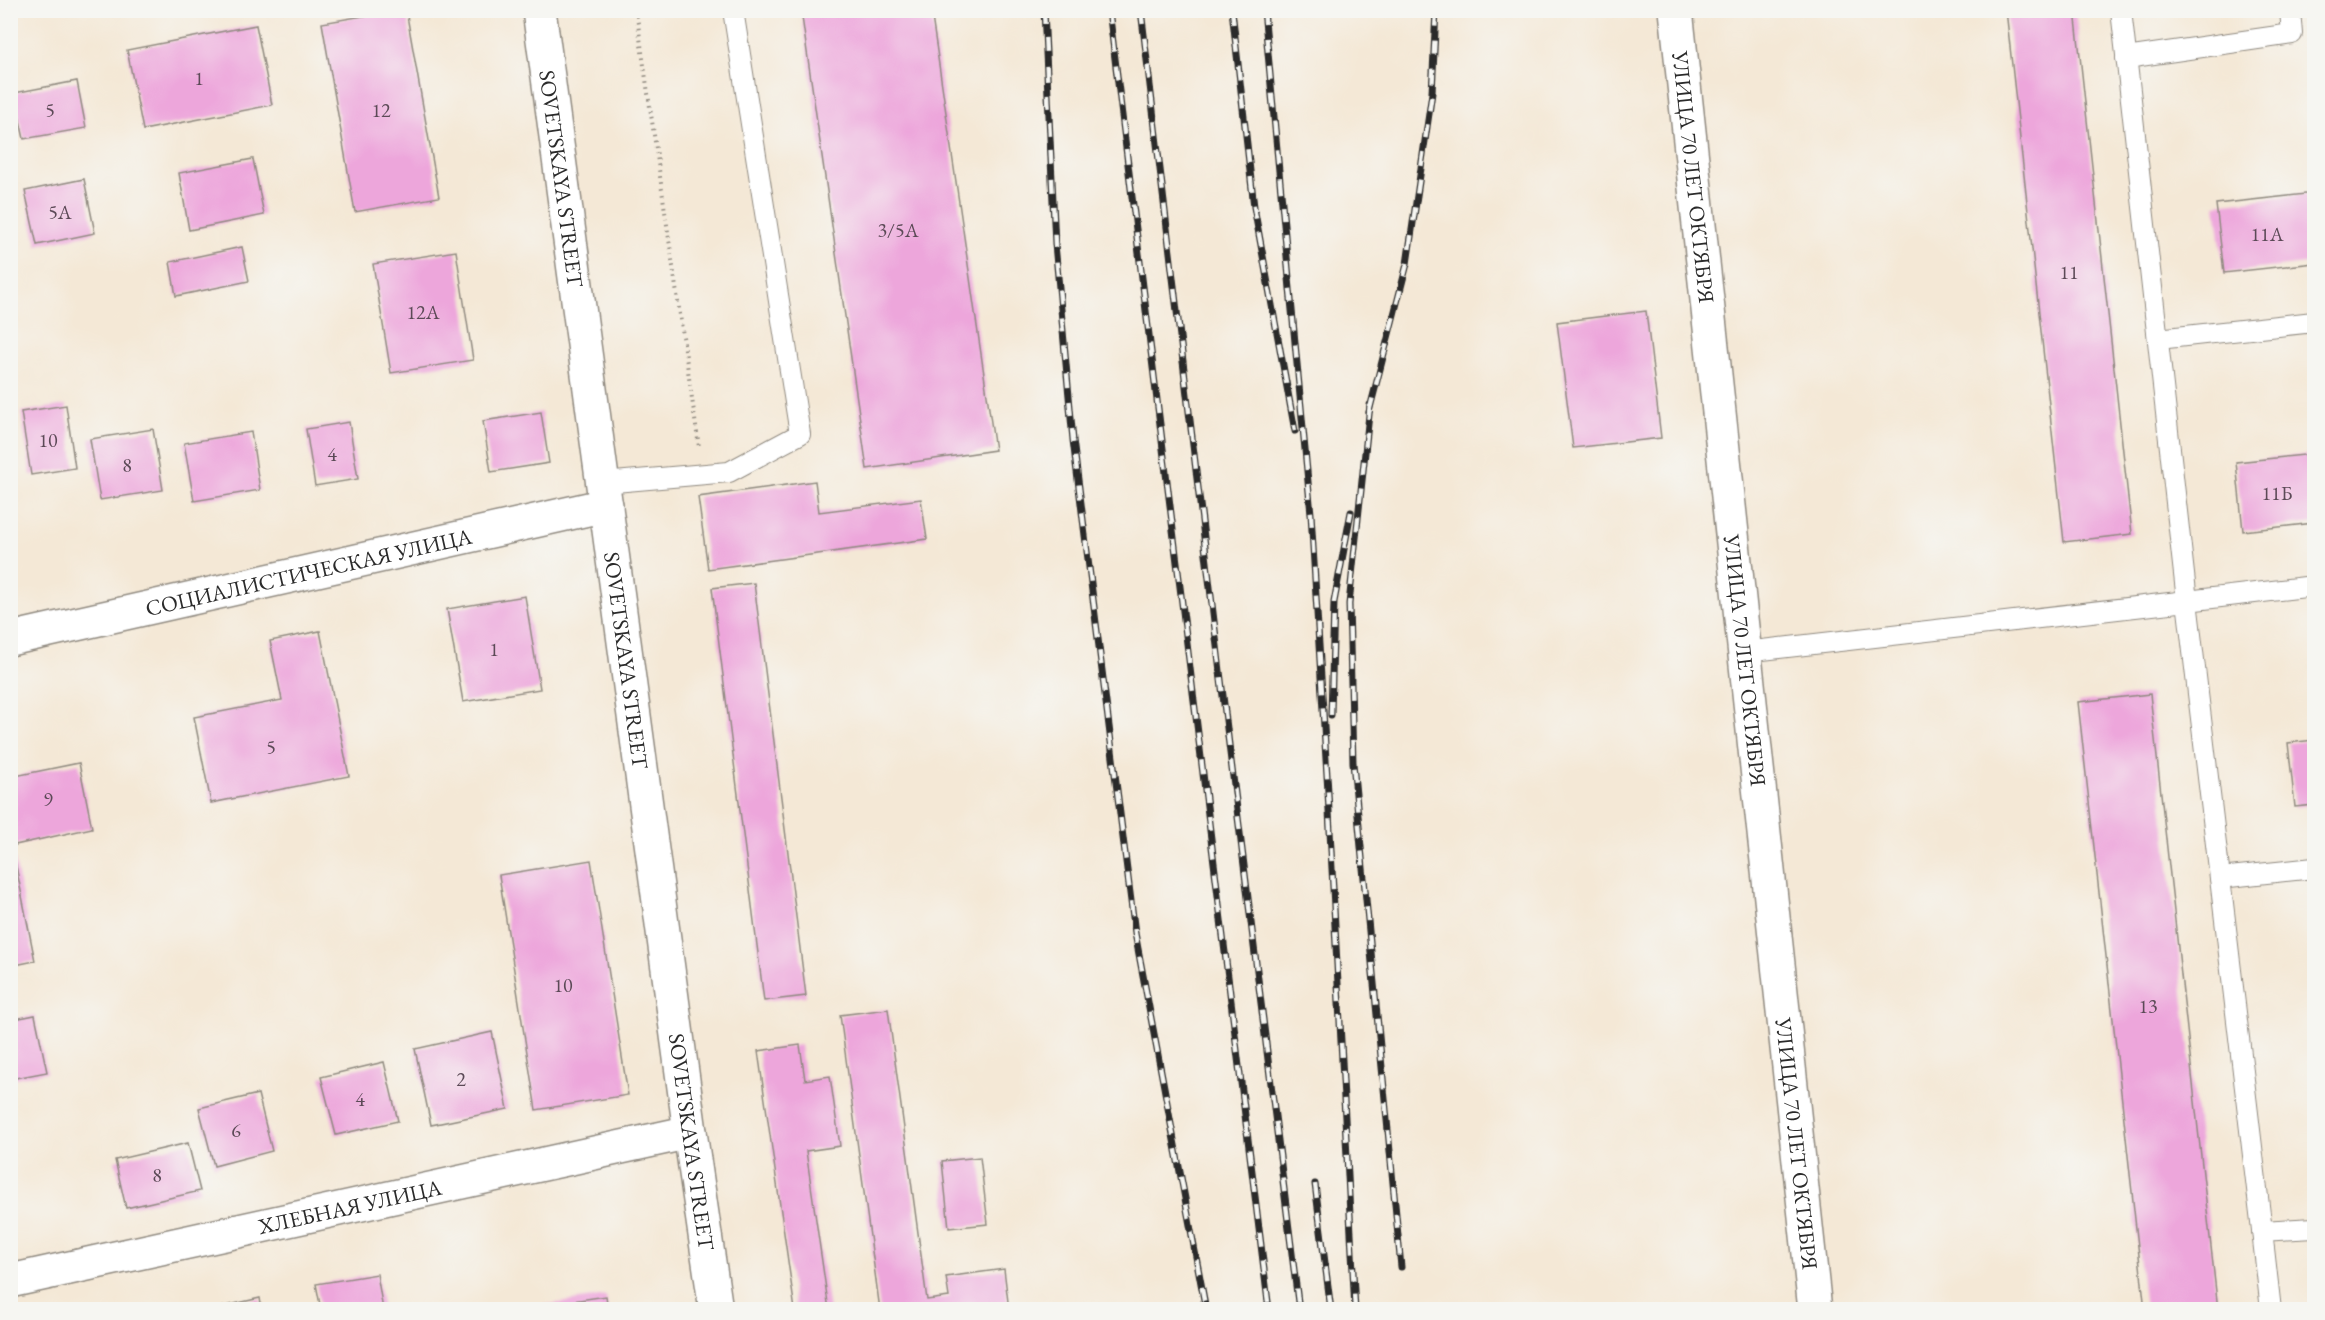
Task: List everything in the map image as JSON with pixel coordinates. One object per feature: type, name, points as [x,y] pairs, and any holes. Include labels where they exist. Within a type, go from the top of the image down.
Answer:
[{"type":"street","name":"SOVETSKAYA STREET","points":[[539,10],[716,1310]]},
{"type":"street","name":"УЛИЦА 70 ЛЕТ ОКТЯБРЯ","points":[[1676,10],[1815,1310]]},
{"type":"street","name":"СОЦИАЛИСТИЧЕСКАЯ УЛИЦА","points":[[10,639],[604,494]]},
{"type":"street","name":"ХЛЕБНАЯ УЛИЦА","points":[[10,1281],[690,1132]]},
{"type":"lane","points":[[604,494],[703,474],[729,472],[800,434],[733,10]]},
{"type":"lane","points":[[2121,10],[2187,601],[2271,1310]]},
{"type":"lane","points":[[2126,58],[2292,34],[2290,10]]},
{"type":"lane","points":[[2158,339],[2314,322]]},
{"type":"lane","points":[[1745,652],[2314,586]]},
{"type":"lane","points":[[2220,878],[2314,868]]},
{"type":"lane","points":[[2262,1231],[2314,1228]]},
{"type":"path","points":[[636,10],[703,474]]},
{"type":"building","points":[[406,10],[439,197],[355,212],[322,23]]},
{"type":"building","points":[[801,10],[931,10],[995,450],[867,469]]},
{"type":"building","points":[[2006,10],[2075,10],[2132,534],[2064,542]]},
{"type":"building","points":[[256,25],[272,105],[143,130],[127,50]]},
{"type":"building","points":[[77,81],[86,128],[24,139],[14,93]]},
{"type":"building","points":[[253,159],[264,215],[189,230],[179,173]]},
{"type":"building","points":[[84,179],[95,233],[37,245],[25,191]]},
{"type":"building","points":[[2314,193],[2314,263],[2224,273],[2216,204]]},
{"type":"building","points":[[242,247],[249,281],[176,296],[170,262]]},
{"type":"building","points":[[456,251],[473,360],[391,373],[373,264]]},
{"type":"building","points":[[1646,311],[1661,438],[1573,448],[1557,322]]},
{"type":"building","points":[[66,405],[75,468],[31,475],[21,412]]},
{"type":"building","points":[[541,412],[549,463],[491,472],[483,421]]},
{"type":"building","points":[[349,422],[358,479],[315,486],[306,429]]},
{"type":"building","points":[[153,429],[163,490],[100,500],[90,439]]},
{"type":"building","points":[[251,432],[260,490],[194,501],[184,443]]},
{"type":"building","points":[[2314,454],[2314,523],[2243,531],[2236,462]]},
{"type":"building","points":[[815,481],[819,512],[921,499],[927,539],[708,569],[698,497]]},
{"type":"building","points":[[754,583],[806,996],[764,1001],[712,588]]},
{"type":"building","points":[[525,596],[540,689],[463,702],[447,609]]},
{"type":"building","points":[[320,631],[349,776],[211,803],[194,717],[282,700],[270,641]]},
{"type":"building","points":[[2150,694],[2218,1310],[2145,1310],[2078,702]]},
{"type":"building","points":[[2314,740],[2314,805],[2295,807],[2288,743]]},
{"type":"building","points":[[79,763],[92,828],[15,845],[10,821],[10,777]]},
{"type":"building","points":[[14,856],[35,961],[10,966],[10,857]]},
{"type":"building","points":[[591,860],[628,1095],[536,1110],[499,875]]},
{"type":"building","points":[[888,1009],[927,1300],[949,1297],[946,1277],[1004,1269],[1009,1310],[880,1310],[840,1015]]},
{"type":"building","points":[[35,1015],[47,1072],[10,1079],[10,1020]]},
{"type":"building","points":[[492,1032],[508,1109],[431,1125],[415,1049]]},
{"type":"building","points":[[800,1045],[805,1080],[830,1076],[840,1146],[806,1151],[829,1310],[795,1310],[758,1051]]},
{"type":"building","points":[[384,1062],[398,1121],[336,1135],[321,1077]]},
{"type":"building","points":[[258,1094],[272,1151],[214,1166],[199,1108]]},
{"type":"building","points":[[188,1143],[200,1191],[126,1208],[115,1160]]},
{"type":"building","points":[[980,1157],[988,1224],[949,1228],[942,1161]]},
{"type":"building","points":[[377,1274],[383,1310],[321,1310],[316,1284]]},
{"type":"building","points":[[606,1296],[608,1310],[532,1310],[532,1307]]},
{"type":"building","points":[[260,1298],[262,1310],[212,1310],[212,1309]]},
{"type":"railway","points":[[1044,10],[1055,244],[1073,440],[1135,933],[1206,1310]]},
{"type":"railway","points":[[1109,10],[1269,1310]]},
{"type":"railway","points":[[1141,10],[1299,1310]]},
{"type":"railway","points":[[1232,10],[1254,207],[1295,431]]},
{"type":"railway","points":[[1264,10],[1311,514],[1355,1310]]},
{"type":"railway","points":[[1369,412],[1407,264],[1432,93],[1436,10]]},
{"type":"railway","points":[[1370,405],[1349,604],[1353,763],[1401,1267]]},
{"type":"railway","points":[[1331,715],[1334,602],[1351,512]]},
{"type":"railway","points":[[1315,1184],[1331,1310]]}]
